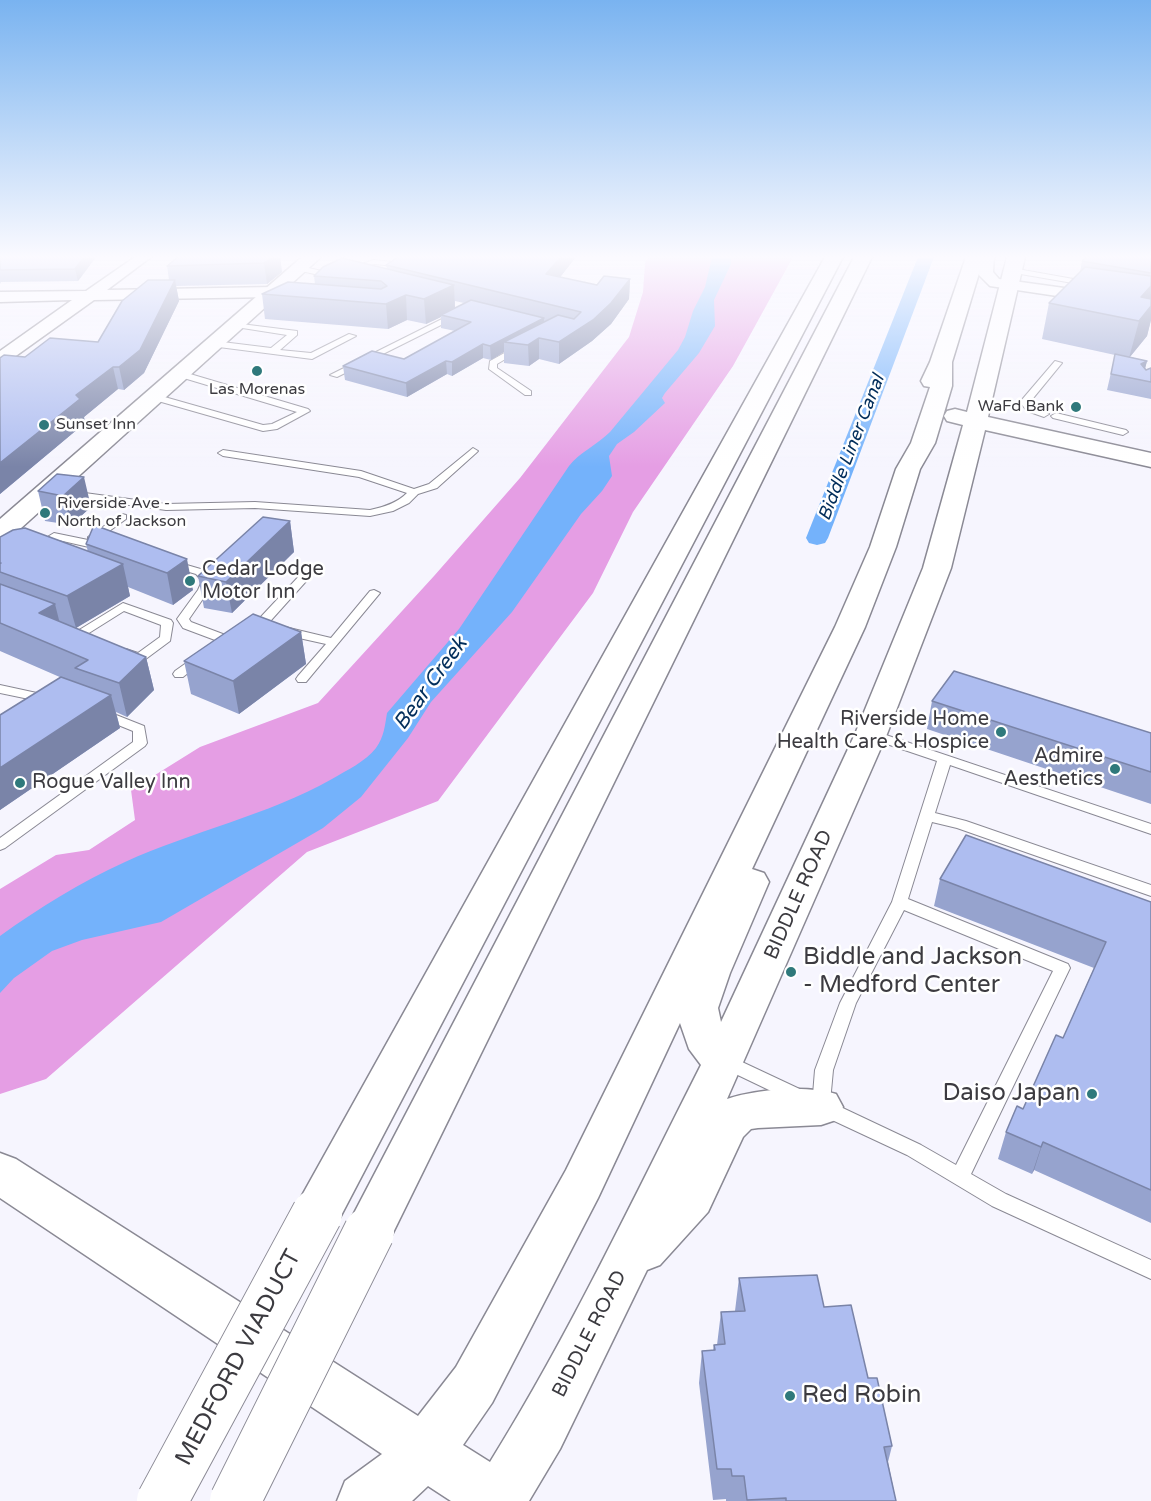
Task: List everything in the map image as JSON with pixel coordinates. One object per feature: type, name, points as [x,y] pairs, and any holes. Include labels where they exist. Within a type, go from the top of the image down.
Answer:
[{"type":"main road","points":[[9,531],[47,491],[234,327]]},
{"type":"main road","name":"MEDFORD VIADUCT","points":[[162,1501],[796,327]]},
{"type":"main road","points":[[235,1501],[828,327]]},
{"type":"main road","points":[[365,1501],[385,1488],[424,1452],[474,1385],[582,1184],[850,627],[883,547],[908,469],[911,442],[952,327]]},
{"type":"main road","name":"BIDDLE ROAD","points":[[498,1501],[542,1430],[621,1273],[724,1061],[871,734],[937,568],[953,514],[998,327]]},
{"type":"main road","points":[[908,469],[923,443],[933,413],[941,386],[941,362]]},
{"type":"main road","points":[[933,413],[976,420],[1151,460]]},
{"type":"main road","points":[[724,1061],[710,1049],[702,1032],[698,1008],[710,973],[756,870],[760,812]]},
{"type":"main road","points":[[621,1273],[692,1198],[726,1125],[739,1113],[821,1107]]},
{"type":"main road","points":[[13,1182],[498,1501]]},
{"type":"street","points":[[0,359],[45,327]]},
{"type":"lane","points":[[251,327],[294,333],[272,352]]},
{"type":"lane","points":[[334,375],[432,327]]},
{"type":"lane","points":[[214,344],[312,356],[352,336]]},
{"type":"lane","points":[[527,345],[502,357],[494,363],[493,369],[528,393]]},
{"type":"lane","points":[[1044,414],[1030,409],[1025,402],[1058,363]]},
{"type":"lane","points":[[154,397],[263,428],[274,427],[305,411],[180,374]]},
{"type":"lane","points":[[1056,416],[1123,432]]},
{"type":"lane","points":[[47,491],[166,507],[255,505],[370,513],[389,509],[405,501],[414,492],[433,486],[473,451]]},
{"type":"lane","points":[[223,453],[361,474],[414,492]]},
{"type":"lane","points":[[54,549],[87,543],[122,517]]},
{"type":"lane","points":[[54,537],[117,551]]},
{"type":"lane","points":[[159,561],[191,569],[206,576],[208,583],[186,610],[184,622],[192,628],[229,637],[179,674]]},
{"type":"lane","points":[[305,576],[256,626],[334,642]]},
{"type":"lane","points":[[302,679],[374,593]]},
{"type":"lane","points":[[98,642],[71,632],[123,607],[167,623],[166,638],[139,658],[118,650]]},
{"type":"lane","points":[[0,689],[47,699],[25,709]]},
{"type":"lane","points":[[0,845],[140,743],[139,729],[84,706]]},
{"type":"lane","points":[[871,734],[1151,829]]},
{"type":"lane","points":[[821,1107],[824,1070],[848,1003],[900,903],[945,759]]},
{"type":"lane","points":[[928,816],[961,824],[1151,891]]},
{"type":"lane","points":[[900,903],[1062,968],[960,1177]]},
{"type":"lane","points":[[724,1061],[914,1150],[999,1200],[1151,1270]]},
{"type":"shaded area","points":[[632,327],[754,327],[733,366],[633,512],[593,593],[438,801],[307,852],[46,1079],[0,1094],[0,889],[56,855],[89,850],[135,820],[131,790],[200,747],[318,703],[520,478],[629,337]]},
{"type":"water","name":"Bear Creek","points":[[688,327],[714,327],[699,353],[665,393],[662,398],[665,403],[634,432],[617,444],[609,456],[612,476],[581,514],[512,612],[431,702],[408,738],[361,797],[323,828],[161,922],[82,940],[52,951],[14,978],[0,993],[0,936],[45,906],[92,878],[125,862],[307,792],[350,769],[372,753],[381,740],[387,713],[459,629],[569,466],[610,432],[678,350]]},
{"type":"building","points":[[107,327],[151,327],[140,350],[119,367],[113,367],[76,395],[80,399],[0,463],[0,358],[4,355],[25,357],[50,338],[98,342]]},
{"type":"building","points":[[462,327],[527,327],[490,346],[483,344],[452,362],[446,361],[406,383],[343,366],[372,351],[404,359]]},
{"type":"building","points":[[534,327],[582,327],[559,342],[539,338],[528,345],[504,342]]},
{"type":"building","points":[[1115,354],[1147,361],[1141,364],[1146,370],[1151,368],[1151,382],[1111,374]]},
{"type":"building","points":[[57,474],[84,477],[63,496],[38,491]]},
{"type":"building","points":[[263,517],[290,521],[226,582],[198,576]]},
{"type":"building","points":[[94,525],[187,559],[167,573],[86,544]]},
{"type":"building","points":[[25,528],[123,564],[67,596],[0,572],[0,537],[13,530]]},
{"type":"building","points":[[0,584],[55,604],[39,613],[146,657],[119,683],[75,668],[88,660],[0,623]]},
{"type":"building","points":[[253,614],[301,632],[233,681],[184,661]]},
{"type":"building","points":[[954,671],[1151,733],[1151,772],[932,701]]},
{"type":"building","points":[[61,677],[111,695],[0,768],[0,715]]},
{"type":"building","points":[[966,835],[1151,902],[1151,1190],[1043,1142],[1041,1147],[1006,1132],[1017,1106],[1023,1109],[1056,1035],[1063,1038],[1106,942],[940,879]]},
{"type":"building","name":"Red Robin","points":[[817,1275],[824,1307],[851,1305],[868,1378],[877,1378],[892,1446],[884,1447],[896,1501],[786,1501],[786,1498],[747,1500],[744,1476],[732,1476],[731,1469],[717,1469],[702,1351],[715,1350],[714,1345],[725,1344],[721,1312],[745,1311],[739,1278]]},
{"type":"waterway","name":"Biddle Liner Canal","points":[[817,538],[899,327]]},
{"type":"place","name":"Las Morenas","points":[[257,371]]},
{"type":"place","name":"WaFd Bank","points":[[1076,407]]},
{"type":"place","name":"Sunset Inn","points":[[44,425]]},
{"type":"place","name":"Riverside Ave - North of Jackson","points":[[45,513]]},
{"type":"place","name":"Cedar Lodge Motor Inn","points":[[190,581]]},
{"type":"place","name":"Riverside Home Health Care & Hospice","points":[[1001,732]]},
{"type":"place","name":"Admire Aesthetics","points":[[1115,769]]},
{"type":"place","name":"Rogue Valley Inn","points":[[20,783]]},
{"type":"place","name":"Biddle and Jackson - Medford Center","points":[[791,972]]},
{"type":"place","name":"Daiso Japan","points":[[1092,1094]]},
{"type":"place","name":"Red Robin","points":[[790,1396]]}]
